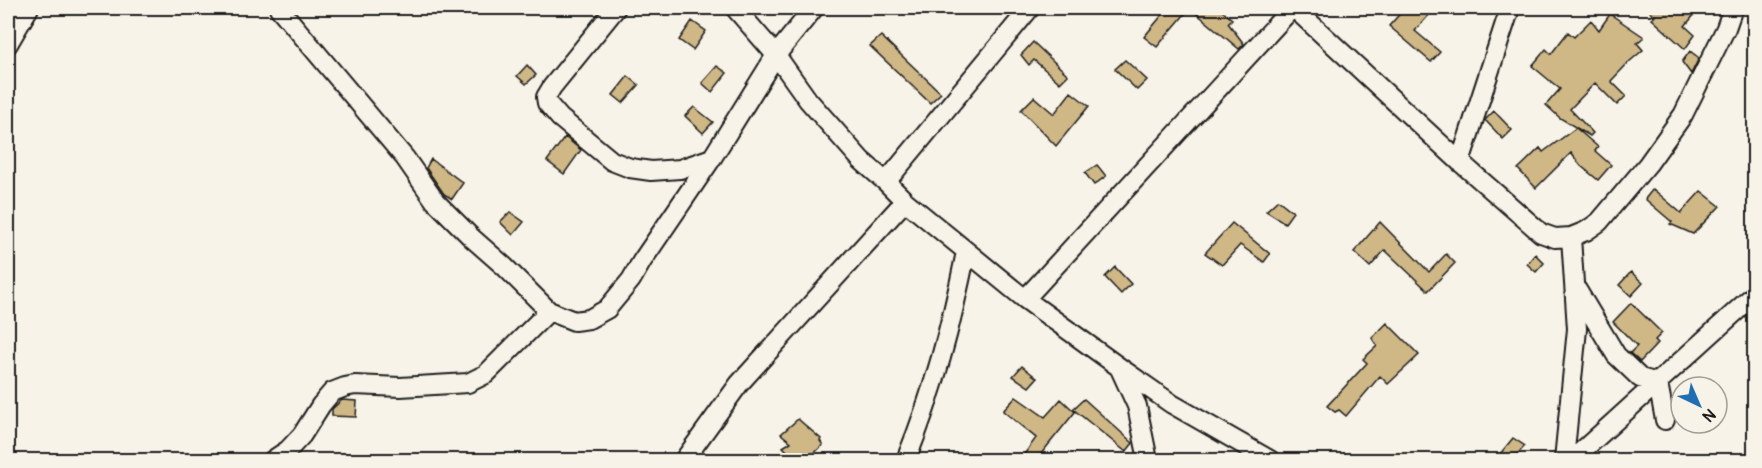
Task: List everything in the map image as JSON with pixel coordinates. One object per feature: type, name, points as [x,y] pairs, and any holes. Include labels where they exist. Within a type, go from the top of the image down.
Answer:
[{"type":"street","points":[[8,44],[29,8]]},
{"type":"street","points":[[279,8],[405,158],[435,201],[549,310],[574,321],[589,319],[607,309],[631,280],[712,158],[776,55],[814,8]]},
{"type":"street","points":[[616,8],[552,87],[546,97],[547,103],[561,118],[612,161],[630,168],[651,171],[680,170],[712,158]]},
{"type":"street","points":[[735,8],[776,55],[808,100],[861,160],[905,201],[1025,299],[1119,368],[1172,404],[1270,460]]},
{"type":"street","points":[[886,182],[1030,8]]},
{"type":"street","points":[[1025,299],[1293,8],[1460,162],[1541,233],[1555,238],[1571,237],[1599,222],[1648,164],[1683,115],[1726,28],[1733,8]]},
{"type":"street","points":[[1460,162],[1510,8]]},
{"type":"street","points":[[684,460],[740,384],[905,201]]},
{"type":"street","points":[[1564,460],[1577,329],[1571,237]]},
{"type":"street","points":[[906,460],[924,416],[951,326],[966,252]]},
{"type":"street","points":[[1574,283],[1616,355],[1640,378],[1658,383]]},
{"type":"street","points":[[1572,460],[1755,295]]},
{"type":"street","points":[[273,460],[288,450],[302,435],[332,392],[355,385],[400,387],[468,383],[486,374],[549,310]]},
{"type":"street","points":[[1119,368],[1137,406],[1148,460]]},
{"type":"street","points":[[1658,383],[1665,420]]},
{"type":"building","points":[[1168,8],[1190,8],[1157,47],[1144,37]]},
{"type":"building","points":[[1190,8],[1219,8],[1232,19],[1228,23],[1244,44],[1239,49]]},
{"type":"building","points":[[1405,8],[1435,8],[1415,31],[1440,52],[1431,62],[1389,26]]},
{"type":"building","points":[[1646,8],[1700,8],[1685,26],[1695,35],[1685,49],[1652,19],[1655,16]]},
{"type":"building","points":[[1610,14],[1644,37],[1637,43],[1643,50],[1611,81],[1626,96],[1617,105],[1595,83],[1570,109],[1593,133],[1590,136],[1560,118],[1546,105],[1560,89],[1532,66],[1546,49],[1551,54],[1568,32],[1574,37],[1591,20],[1599,30]]},
{"type":"building","points":[[692,21],[706,31],[693,50],[679,40]]},
{"type":"building","points":[[881,36],[941,93],[930,103],[870,46]]},
{"type":"building","points":[[1033,42],[1068,75],[1060,83],[1034,60],[1029,65],[1021,55]]},
{"type":"building","points":[[1690,51],[1699,58],[1691,74],[1682,62]]},
{"type":"building","points":[[1125,60],[1147,80],[1137,90],[1115,69]]},
{"type":"building","points":[[527,65],[536,75],[526,84],[517,76]]},
{"type":"building","points":[[717,66],[727,73],[712,92],[702,83]]},
{"type":"building","points":[[628,76],[639,85],[623,103],[613,95]]},
{"type":"building","points":[[1071,92],[1089,106],[1056,146],[1021,110],[1034,97],[1054,114]]},
{"type":"building","points":[[694,107],[713,122],[703,133],[685,116]]},
{"type":"building","points":[[1494,111],[1512,130],[1503,139],[1485,120]]},
{"type":"building","points":[[1576,128],[1598,147],[1595,151],[1611,165],[1598,180],[1581,166],[1571,153],[1536,188],[1518,169],[1540,148],[1543,152]]},
{"type":"building","points":[[565,137],[581,150],[564,174],[547,161]]},
{"type":"building","points":[[431,159],[463,183],[452,199],[444,194],[426,168]]},
{"type":"building","points":[[1097,165],[1106,176],[1094,185],[1085,173]]},
{"type":"building","points":[[1653,189],[1681,213],[1701,191],[1720,206],[1693,234],[1670,224],[1672,222],[1645,199]]},
{"type":"building","points":[[1278,200],[1293,212],[1285,223],[1266,211]]},
{"type":"building","points":[[510,212],[524,222],[513,235],[500,222]]},
{"type":"building","points":[[1380,222],[1429,272],[1446,254],[1455,263],[1428,291],[1385,250],[1370,267],[1354,252]]},
{"type":"building","points":[[1232,223],[1270,254],[1264,262],[1240,245],[1222,265],[1205,253]]},
{"type":"building","points":[[1535,254],[1544,263],[1536,272],[1527,264]]},
{"type":"building","points":[[1115,267],[1131,284],[1121,294],[1105,277]]},
{"type":"building","points":[[1631,272],[1643,283],[1631,296],[1619,285]]},
{"type":"building","points":[[1631,303],[1662,333],[1655,340],[1658,343],[1640,362],[1630,353],[1637,346],[1613,322]]},
{"type":"building","points":[[1387,323],[1419,355],[1388,384],[1380,376],[1346,416],[1339,410],[1335,412],[1327,406],[1367,363],[1363,359],[1377,346],[1372,338]]},
{"type":"building","points":[[1022,366],[1037,378],[1029,387],[1013,376]]},
{"type":"building","points":[[1016,397],[1045,417],[1061,399],[1075,412],[1036,460],[1020,460],[1036,438],[1003,411]]},
{"type":"building","points":[[1084,399],[1133,443],[1126,452],[1073,409]]},
{"type":"building","points":[[342,400],[357,401],[356,417],[332,416],[332,409]]},
{"type":"building","points":[[798,419],[821,439],[823,445],[807,460],[780,460],[788,452],[783,447],[791,442],[781,434]]},
{"type":"building","points":[[1513,438],[1525,446],[1512,460],[1495,460]]}]
